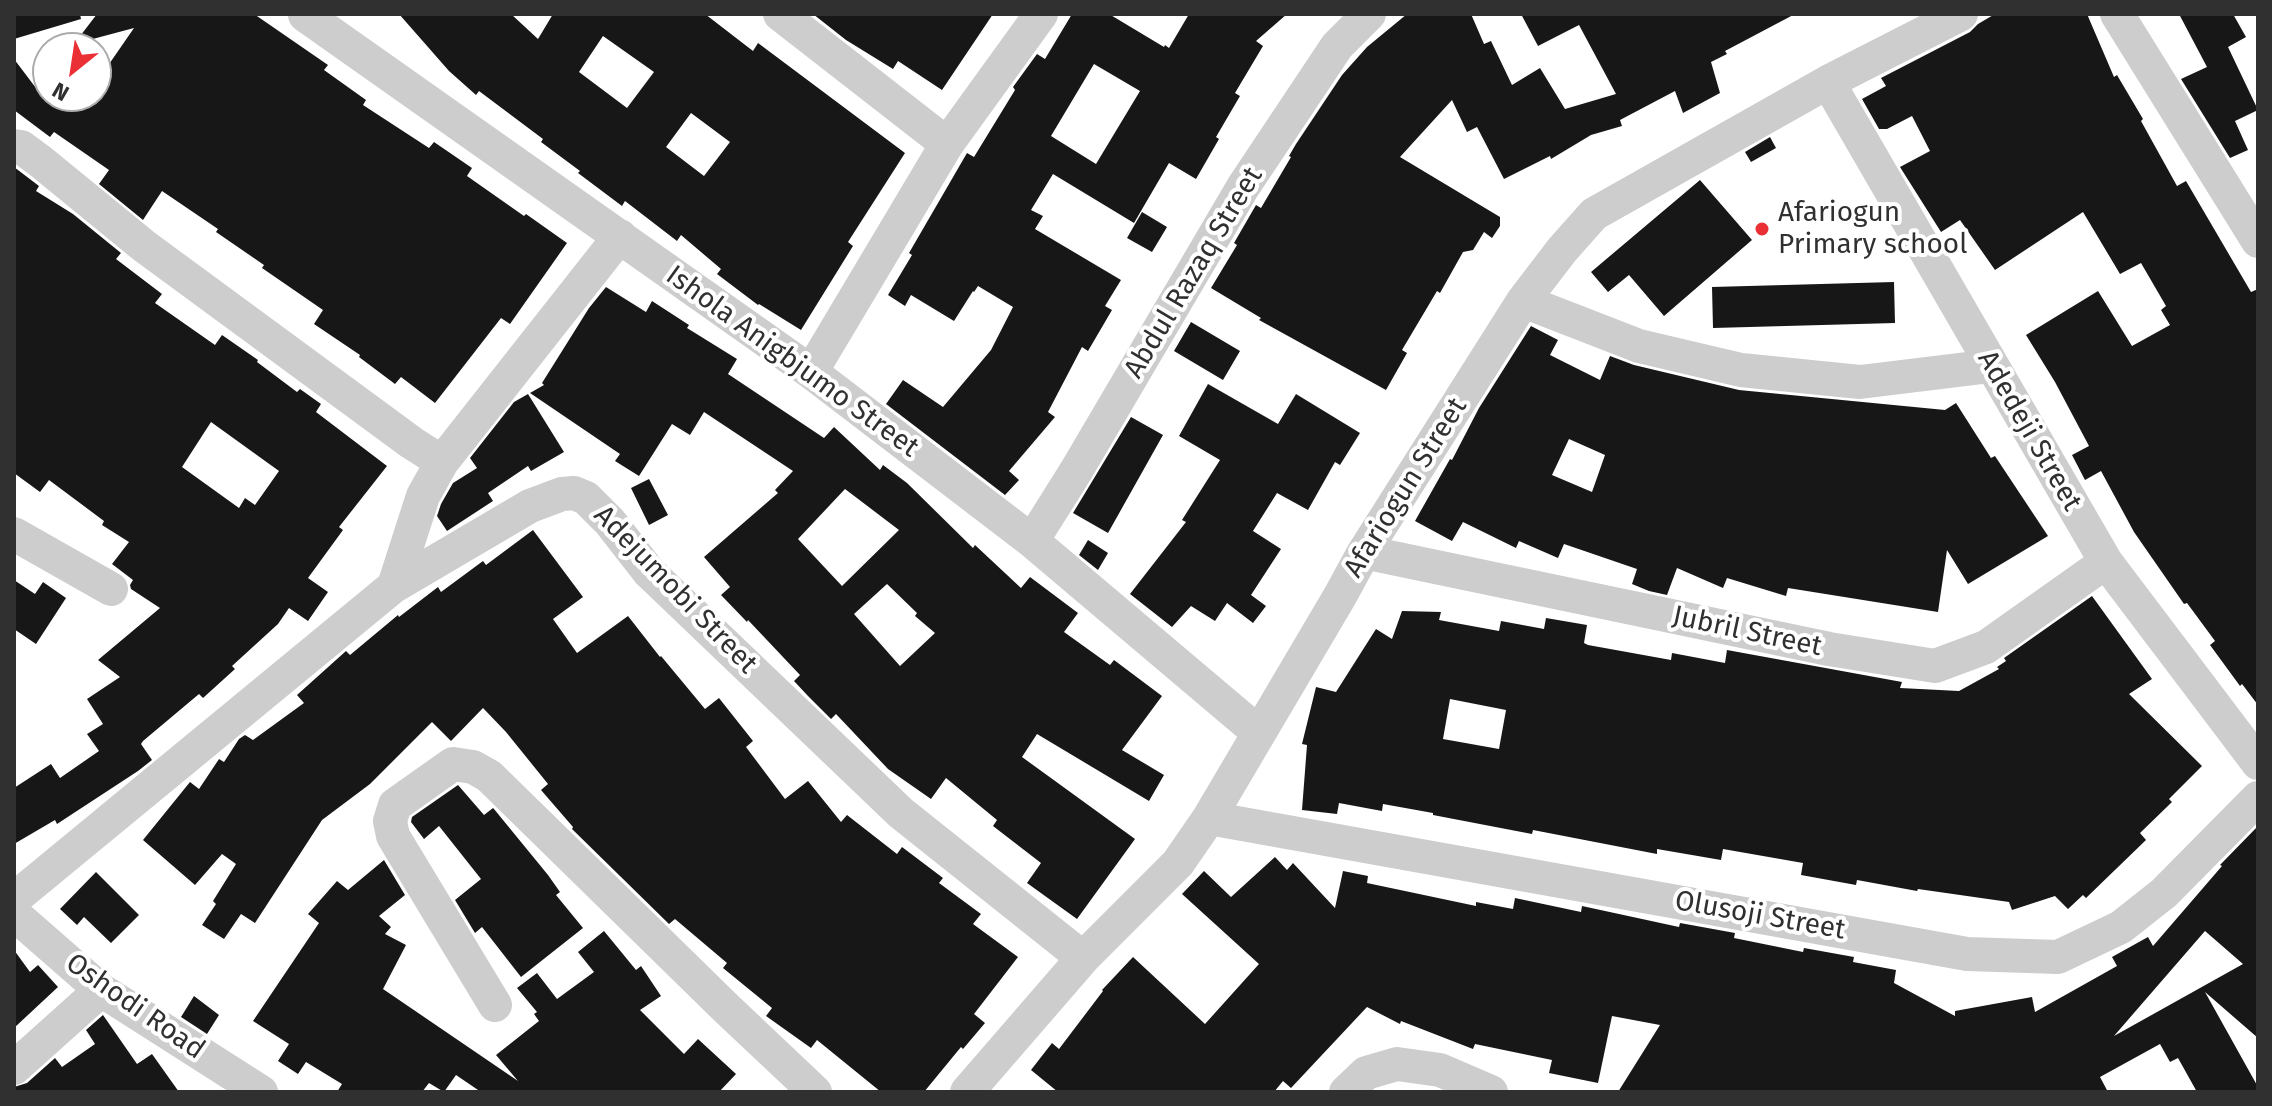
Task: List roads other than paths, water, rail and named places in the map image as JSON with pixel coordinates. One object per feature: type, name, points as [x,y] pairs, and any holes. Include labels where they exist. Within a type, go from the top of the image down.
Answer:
[{"type":"street","points":[[780,14],[947,144]]},
{"type":"street","points":[[811,372],[947,144],[1041,14]]},
{"type":"street","name":"Abdul Razaq Street","points":[[1032,541],[1243,187],[1337,46],[1369,14]]},
{"type":"street","points":[[2117,14],[2252,221]]},
{"type":"street","name":"Ishola Anigbjumo Street","points":[[305,15],[811,372],[1032,541],[1259,733]]},
{"type":"street","name":"Afariogun Street","points":[[967,1092],[1083,958],[1178,863],[1209,818],[1364,552],[1523,301],[1594,214],[1941,18]]},
{"type":"street","name":"Adedeji Street","points":[[1828,82],[2106,562],[2258,763]]},
{"type":"street","points":[[14,146],[21,147],[40,161],[144,246],[442,462]]},
{"type":"street","points":[[394,586],[423,496],[442,462],[620,236]]},
{"type":"street","points":[[1523,301],[1639,346],[1741,370],[1860,382],[1991,366]]},
{"type":"street","name":"Adejumobi Street","points":[[14,899],[394,586],[530,506],[562,494],[574,493],[586,498],[610,522],[649,572],[901,813],[1083,958]]},
{"type":"street","points":[[14,534],[111,589]]},
{"type":"street","name":"Jubril Street","points":[[1364,552],[1829,649],[1935,666],[1986,647],[2106,562]]},
{"type":"street","points":[[495,1005],[393,836],[390,821],[395,805],[453,764],[473,767],[489,776],[815,1092]]},
{"type":"street","name":"Olusoji Street","points":[[1209,818],[1967,954],[2058,957],[2121,927],[2154,901],[2258,798]]},
{"type":"street","name":"Oshodi Road","points":[[14,914],[101,990],[261,1092]]},
{"type":"street","points":[[14,1068],[101,990]]},
{"type":"street","points":[[1346,1092],[1366,1073],[1397,1064],[1440,1070],[1491,1092]]},
{"type":"place","name":"Afariogun Primary school","points":[[1762,229]]}]
